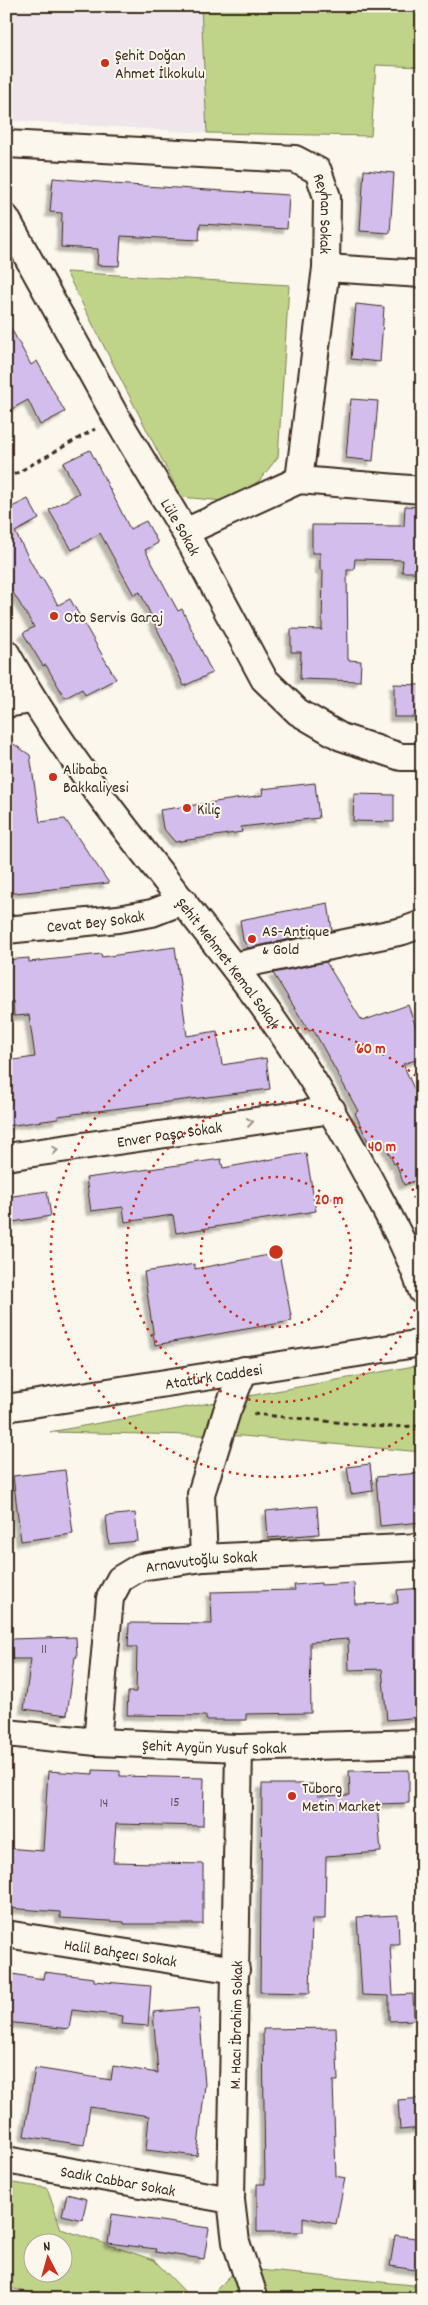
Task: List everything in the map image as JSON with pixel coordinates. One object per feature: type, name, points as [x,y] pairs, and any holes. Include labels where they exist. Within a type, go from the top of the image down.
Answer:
[{"type":"street","name":"Reyhan Sokak","points":[[6,144],[295,159],[318,171],[327,197],[326,268],[299,480]]},
{"type":"street","name":"Lüle Sokak","points":[[6,218],[116,417],[185,532],[264,679],[298,712],[341,737],[402,757],[422,757]]},
{"type":"street","points":[[326,268],[422,274]]},
{"type":"street","points":[[185,532],[299,480],[422,490]]},
{"type":"street","name":"Şehit Mehmet Kemal Sokak","points":[[6,653],[32,700],[259,1000],[332,1110],[399,1238],[422,1291]]},
{"type":"street","points":[[6,704],[32,700]]},
{"type":"street","name":"Cevat Bey Sokak","points":[[6,930],[126,918],[152,913],[183,901]]},
{"type":"street","points":[[234,966],[403,931],[422,924]]},
{"type":"street","name":"Enver Paşa Sokak","points":[[6,1157],[332,1110]]},
{"type":"street","name":"Atatürk Caddesi","points":[[6,1408],[422,1342]]},
{"type":"street","points":[[204,1558],[201,1494],[227,1411],[244,1370]]},
{"type":"street","name":"Arnavutoğlu Sokak","points":[[96,1742],[110,1598],[114,1588],[128,1572],[140,1567],[204,1558],[422,1547]]},
{"type":"street","name":"Şehit Aygün Yusuf Sokak","points":[[6,1733],[96,1742],[239,1748],[422,1743]]},
{"type":"street","name":"M. Hacı İbrahim Sokak","points":[[239,1748],[230,2200],[236,2242],[255,2299]]},
{"type":"street","name":"Halil Bahçecı Sokak","points":[[6,1934],[236,1970]]},
{"type":"street","name":"Sadık Cabbar Sokak","points":[[6,2160],[230,2200]]},
{"type":"path","points":[[6,479],[116,417]]},
{"type":"path","points":[[227,1411],[386,1428],[422,1426]]},
{"type":"shaded area","name":"Şehit Doğan Ahmet İlkokulu","points":[[6,6],[201,6],[207,133],[6,120]]},
{"type":"green space","points":[[201,6],[422,6],[422,67],[376,65],[371,136],[207,133]]},
{"type":"green space","points":[[66,272],[289,285],[278,457],[259,481],[224,501],[181,497]]},
{"type":"green space","points":[[422,1363],[422,1452],[242,1436],[50,1432],[414,1366]]},
{"type":"green space","points":[[6,2182],[47,2188],[61,2229],[70,2232],[22,2232],[22,2282],[72,2282],[72,2233],[154,2260],[192,2299],[54,2299],[6,2287]]},
{"type":"green space","points":[[238,2268],[422,2286],[422,2299],[207,2299]]},
{"type":"building","points":[[364,170],[394,173],[390,233],[360,231]]},
{"type":"building","points":[[53,178],[112,184],[289,195],[287,229],[200,224],[199,240],[121,236],[119,266],[97,265],[98,249],[61,247],[62,213],[50,212]]},
{"type":"building","points":[[356,304],[384,307],[380,362],[351,359]]},
{"type":"building","points":[[6,319],[31,365],[37,361],[65,412],[40,425],[28,400],[6,412]]},
{"type":"building","points":[[351,399],[378,401],[373,461],[346,458]]},
{"type":"building","points":[[90,450],[130,529],[146,521],[158,543],[145,550],[178,611],[182,609],[212,673],[184,686],[140,592],[134,595],[100,533],[72,550],[49,510],[79,493],[63,463]]},
{"type":"building","points":[[28,499],[39,519],[15,532],[40,579],[42,578],[58,605],[70,599],[116,679],[85,695],[82,689],[65,698],[46,665],[43,666],[23,633],[34,627],[6,581],[6,510]]},
{"type":"building","points":[[405,506],[422,507],[422,572],[402,572],[403,560],[355,559],[354,570],[347,570],[348,660],[361,661],[360,681],[300,679],[301,652],[291,652],[291,629],[322,630],[323,570],[320,570],[320,553],[312,553],[312,525],[404,526]]},
{"type":"building","points":[[394,684],[422,685],[422,717],[394,717]]},
{"type":"building","points":[[6,739],[30,755],[40,822],[65,819],[109,883],[6,894]]},
{"type":"building","points":[[315,783],[319,818],[241,827],[242,832],[175,842],[163,828],[160,810],[263,795],[262,789]]},
{"type":"building","points":[[354,794],[394,795],[394,822],[353,821]]},
{"type":"building","points":[[328,903],[332,930],[248,948],[243,940],[240,920]]},
{"type":"building","points":[[175,947],[187,1036],[217,1031],[222,1065],[266,1058],[270,1089],[58,1116],[58,1119],[6,1126],[6,1061],[35,1057],[29,1015],[14,1016],[13,1002],[6,1003],[6,960],[29,958],[29,962],[101,954],[102,957]]},
{"type":"building","points":[[326,962],[362,1021],[408,1005],[422,1044],[422,1058],[403,1064],[422,1107],[422,1178],[404,1185],[396,1163],[394,1164],[384,1142],[371,1148],[355,1113],[358,1111],[313,1029],[309,1031],[273,973]]},
{"type":"building","points":[[306,1153],[316,1211],[176,1233],[173,1215],[125,1222],[123,1207],[91,1211],[86,1178],[221,1159],[223,1168]]},
{"type":"building","points":[[47,1191],[51,1216],[6,1223],[6,1197]]},
{"type":"building","points":[[279,1253],[292,1321],[155,1345],[144,1272],[195,1264],[195,1269]]},
{"type":"building","points":[[370,1464],[373,1491],[351,1494],[347,1467]]},
{"type":"building","points":[[65,1470],[73,1534],[21,1541],[13,1476]]},
{"type":"building","points":[[419,1473],[422,1522],[380,1526],[376,1477]]},
{"type":"building","points":[[317,1506],[319,1534],[268,1538],[266,1511]]},
{"type":"building","points":[[135,1513],[138,1541],[109,1544],[106,1516]]},
{"type":"building","points":[[321,1583],[321,1585],[354,1583],[355,1604],[398,1603],[397,1590],[422,1588],[422,1717],[387,1720],[382,1669],[349,1670],[348,1639],[310,1642],[311,1713],[246,1714],[246,1720],[206,1720],[206,1716],[127,1715],[128,1692],[136,1692],[137,1647],[128,1647],[129,1623],[212,1624],[211,1592],[295,1590],[294,1585]]},
{"type":"building","points":[[76,1637],[77,1657],[75,1657],[67,1715],[24,1709],[31,1659],[12,1659],[11,1639]]},
{"type":"building","points":[[93,1770],[120,1771],[120,1776],[204,1778],[203,1826],[116,1824],[113,1862],[203,1864],[203,1924],[124,1924],[124,1922],[60,1918],[60,1912],[6,1908],[6,1848],[43,1851],[48,1771],[93,1774]]},
{"type":"building","points":[[409,1770],[409,1803],[377,1804],[381,1852],[326,1856],[325,1919],[312,1919],[310,1993],[260,1992],[262,1784],[318,1784],[318,1796],[350,1795],[349,1771]]},
{"type":"building","points":[[398,1915],[399,1944],[390,1944],[393,1995],[413,1994],[414,2020],[389,2021],[389,1996],[362,1995],[357,1917]]},
{"type":"building","points":[[44,1972],[94,1978],[94,1981],[151,1986],[148,2026],[122,2024],[123,2016],[72,2010],[69,2029],[6,2022],[6,1973],[43,1979]]},
{"type":"building","points":[[199,2008],[205,2085],[197,2156],[146,2150],[149,2116],[90,2107],[84,2145],[24,2136],[35,2068],[111,2080],[113,2066],[158,2073],[153,2012]]},
{"type":"building","points":[[336,2028],[338,2081],[333,2081],[336,2176],[345,2178],[336,2224],[303,2217],[303,2232],[257,2232],[257,2184],[265,2184],[263,2029]]},
{"type":"building","points":[[422,2098],[422,2128],[400,2130],[398,2100]]},
{"type":"building","points":[[67,2194],[87,2199],[82,2220],[62,2215]]},
{"type":"building","points":[[112,2214],[209,2228],[204,2259],[155,2252],[156,2249],[108,2243]]},
{"type":"building","points":[[395,2235],[422,2239],[422,2271],[390,2266]]},
{"type":"place","name":"Şehit Doğan Ahmet İlkokulu","points":[[105,63]]},
{"type":"place","name":"Oto Servis Garaj","points":[[54,616]]},
{"type":"place","name":"Alibaba Bakkaliyesi","points":[[53,777]]},
{"type":"place","name":"Kiliç","points":[[187,808]]},
{"type":"place","name":"AS-Antique & Gold","points":[[252,939]]},
{"type":"place","name":"Tuborg Metin Market","points":[[292,1796]]}]
